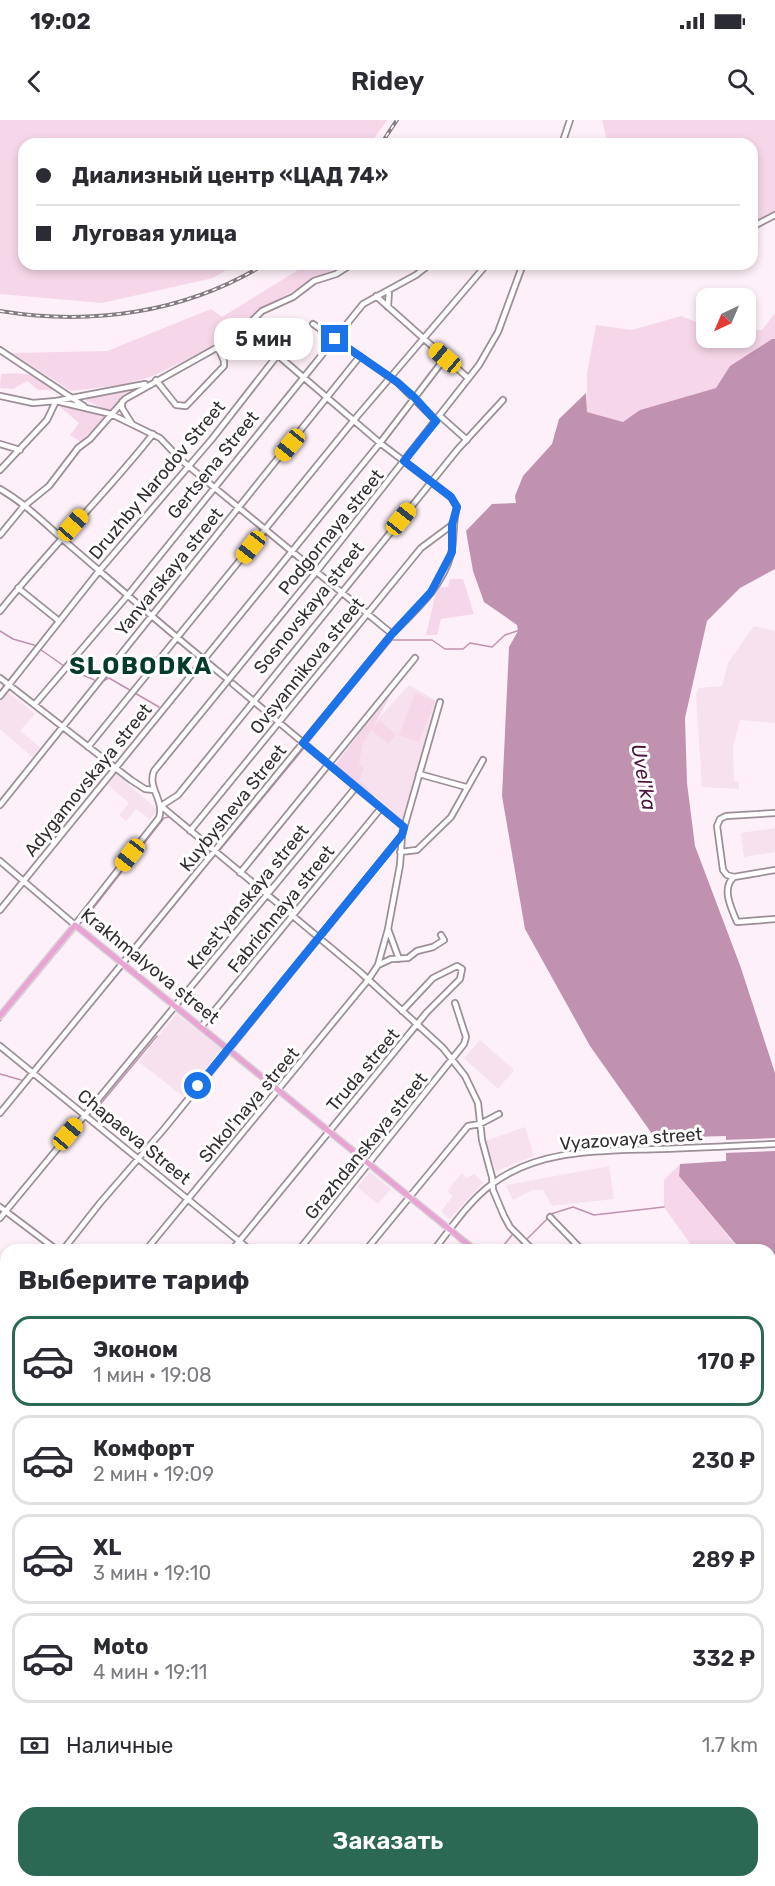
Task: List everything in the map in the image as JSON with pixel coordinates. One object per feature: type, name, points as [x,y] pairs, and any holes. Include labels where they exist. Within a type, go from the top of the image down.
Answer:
[{"type":"main road","name":"Krakhmalyova street","points":[[75,925],[450,1230]]},
{"type":"main road","points":[[0,1016],[75,925]]},
{"type":"main road","points":[[450,1230],[468,1244]]},
{"type":"street","points":[[564,138],[570,120]]},
{"type":"street","points":[[758,224],[775,215]]},
{"type":"street","points":[[0,396],[33,403],[143,385],[218,347],[246,328],[262,311],[293,297],[314,281],[342,270]]},
{"type":"street","name":"Gertsena Street","points":[[35,705],[128,595],[302,376],[363,304],[421,270]]},
{"type":"street","points":[[88,747],[354,420],[482,270]]},
{"type":"street","name":"Podgornaya street","points":[[154,790],[151,780],[154,771],[317,571],[468,378],[495,339],[521,270]]},
{"type":"street","points":[[388,307],[389,290]]},
{"type":"street","points":[[376,296],[468,378]]},
{"type":"street","points":[[313,324],[390,378],[414,397],[436,421]]},
{"type":"street","points":[[246,328],[276,357],[431,483]]},
{"type":"street","points":[[157,379],[176,405],[186,406],[224,366],[218,347]]},
{"type":"street","points":[[0,350],[86,407]]},
{"type":"street","name":"Druzhby Narodov Street","points":[[0,696],[99,571],[276,357]]},
{"type":"street","name":"Yanvarskaya street","points":[[0,805],[360,357]]},
{"type":"street","name":"Adygamovskaya street","points":[[0,910],[380,443],[445,358]]},
{"type":"street","points":[[0,535],[23,507],[40,495],[78,448],[90,439],[122,402],[157,379]]},
{"type":"street","name":"Sosnovskaya street","points":[[161,806],[178,795],[431,483],[503,400]]},
{"type":"street","points":[[56,401],[111,414],[153,434],[392,634]]},
{"type":"street","points":[[0,470],[46,420],[56,401]]},
{"type":"street","points":[[122,402],[122,408],[132,424]]},
{"type":"street","points":[[440,416],[467,440]]},
{"type":"street","points":[[0,611],[61,539],[128,466],[153,434]]},
{"type":"street","points":[[0,444],[20,450]]},
{"type":"street","name":"Kuybysheva Street","points":[[0,1113],[392,634],[423,602],[444,571],[452,552],[452,525],[457,507],[451,497],[431,483]]},
{"type":"street","points":[[1,489],[23,507],[32,509],[61,539],[225,677]]},
{"type":"street","name":"Ovsyannikova street","points":[[190,831],[421,548],[452,525]]},
{"type":"street","points":[[18,588],[59,621]]},
{"type":"street","points":[[240,873],[415,658]]},
{"type":"street","points":[[0,678],[145,789],[154,790],[161,806],[318,938],[369,977],[373,985],[453,1060],[465,1076],[478,1103],[492,1184],[510,1227],[527,1244]]},
{"type":"street","points":[[233,684],[404,827]]},
{"type":"street","name":"Shkol'naya street","points":[[151,1244],[378,965],[388,929],[402,835],[440,702]]},
{"type":"street","points":[[386,855],[417,850],[432,833],[446,822],[466,787],[471,785],[483,760]]},
{"type":"street","points":[[419,774],[466,787]]},
{"type":"street","name":"Krest'yanskaya street","points":[[0,1218],[356,787]]},
{"type":"street","points":[[75,925],[158,820],[161,806]]},
{"type":"street","name":"Fabrichnaya street","points":[[201,1027],[381,808]]},
{"type":"street","points":[[775,813],[726,816],[720,819],[717,826],[723,870],[727,875],[734,877],[775,870]]},
{"type":"street","points":[[68,1244],[402,835]]},
{"type":"street","name":"Krakhmalyova street","points":[[0,861],[75,925]]},
{"type":"street","points":[[734,877],[728,884],[727,892],[737,922],[775,919]]},
{"type":"street","points":[[388,929],[399,959]]},
{"type":"street","points":[[378,965],[433,947],[444,940],[441,935]]},
{"type":"street","name":"Truda street","points":[[237,1244],[440,998],[460,979],[462,969],[457,966],[433,978],[402,1011]]},
{"type":"street","name":"Grazhdanskaya street","points":[[304,1244],[453,1060],[466,1037],[455,1003]]},
{"type":"street","name":"Chapaeva Street","points":[[0,1046],[244,1244]]},
{"type":"street","points":[[371,1244],[468,1126],[480,1124],[499,1114]]},
{"type":"street","name":"Vyazovaya street","points":[[439,1244],[492,1184],[517,1169],[556,1156],[775,1144]]},
{"type":"street","points":[[0,1207],[49,1244]]},
{"type":"street","points":[[550,1217],[576,1244]]},
{"type":"shaded area","points":[[0,120],[387,120],[374,138],[18,138],[18,270],[226,270],[213,278],[102,303],[0,294]]},
{"type":"shaded area","points":[[602,120],[775,120],[775,211],[758,221],[758,138],[606,138]]},
{"type":"shaded area","points":[[298,270],[334,270],[258,311],[239,331],[214,346],[153,376],[121,385],[71,391],[12,353],[107,351],[211,309],[222,317]]},
{"type":"shaded area","points":[[775,313],[775,339],[730,366],[716,388],[640,410],[623,423],[587,412],[587,374],[596,325],[632,330],[681,316],[696,322],[696,348],[756,348],[756,330],[762,330]]},
{"type":"shaded area","points":[[1,374],[31,375],[57,390],[38,390],[27,381],[13,389],[0,388]]},
{"type":"shaded area","points":[[136,387],[109,412],[84,399]]},
{"type":"shaded area","points":[[63,405],[105,416],[81,442],[70,435],[79,423],[60,407]]},
{"type":"shaded area","points":[[450,579],[463,579],[474,614],[441,619],[437,635],[426,635],[437,587],[448,587]]},
{"type":"shaded area","points":[[754,626],[775,631],[775,723],[740,720],[733,747],[734,781],[739,782],[739,789],[702,787],[696,694],[699,688],[722,686],[728,663]]},
{"type":"shaded area","points":[[396,685],[373,727],[380,721],[396,735],[388,744],[371,730],[363,743],[359,764],[364,769],[359,780],[375,796],[374,798],[335,765]]},
{"type":"shaded area","points":[[409,685],[440,703],[402,820],[338,763]]},
{"type":"shaded area","points":[[8,692],[35,714],[20,731],[40,747],[32,757],[0,729],[0,701]]},
{"type":"shaded area","points":[[415,693],[435,701],[419,742],[399,735]]},
{"type":"shaded area","points":[[115,773],[158,810],[150,819],[136,809],[126,821],[119,815],[129,803],[107,784]]},
{"type":"shaded area","points":[[775,828],[775,852],[744,857],[741,833]]},
{"type":"shaded area","points":[[176,1014],[221,1049],[184,1097],[139,1062]]},
{"type":"shaded area","points":[[480,1040],[514,1070],[498,1089],[464,1058]]},
{"type":"shaded area","points":[[525,1127],[534,1156],[496,1171],[485,1141]]},
{"type":"shaded area","points":[[680,1164],[679,1176],[736,1244],[690,1244],[664,1207],[664,1180]]},
{"type":"shaded area","points":[[609,1166],[614,1199],[552,1206],[543,1190],[533,1190],[513,1200],[506,1185]]},
{"type":"shaded area","points":[[370,1172],[391,1189],[378,1204],[357,1187]]},
{"type":"shaded area","points":[[462,1173],[466,1178],[475,1174],[483,1183],[449,1219],[441,1211],[453,1196],[447,1191]]},
{"type":"water","name":"Uvel'ka","points":[[775,339],[775,569],[740,588],[707,621],[685,718],[687,783],[695,846],[741,968],[775,1073],[775,1244],[737,1244],[679,1176],[680,1164],[726,1161],[726,1136],[655,1138],[590,1046],[525,929],[502,796],[509,647],[518,631],[517,625],[484,602],[473,571],[466,531],[492,504],[516,503],[515,496],[523,476],[552,444],[559,419],[586,393],[587,412],[623,422],[640,410],[716,388],[730,366]]},
{"type":"pier","points":[[775,1138],[775,1151],[724,1153],[724,1140]]},
{"type":"waterway","points":[[309,741],[392,640],[432,640],[445,649],[463,649],[470,643],[492,647],[505,635],[520,630]]},
{"type":"waterway","points":[[0,631],[13,639],[34,645],[64,666]]},
{"type":"waterway","points":[[68,669],[96,681]]},
{"type":"waterway","points":[[103,681],[109,678],[159,707]]},
{"type":"waterway","points":[[194,830],[219,851],[304,748]]},
{"type":"waterway","points":[[173,812],[191,827]]},
{"type":"waterway","points":[[81,914],[158,816]]},
{"type":"waterway","points":[[84,920],[164,818],[169,817]]},
{"type":"waterway","points":[[128,962],[215,855]]},
{"type":"waterway","points":[[0,1021],[76,929]]},
{"type":"waterway","points":[[77,1022],[123,968]]},
{"type":"waterway","points":[[98,1107],[157,1036]]},
{"type":"waterway","points":[[0,1050],[30,1074]]},
{"type":"waterway","points":[[0,1074],[21,1080]]},
{"type":"waterway","points":[[33,1077],[66,1103]]},
{"type":"waterway","points":[[85,1119],[140,1163]]},
{"type":"waterway","points":[[551,1214],[573,1207],[594,1215],[664,1207]]},
{"type":"waterway","points":[[527,1239],[548,1218]]},
{"type":"waterway","points":[[505,1244],[512,1235]]},
{"type":"railway","points":[[385,138],[397,120]]},
{"type":"railway","points":[[0,311],[69,317],[137,312],[203,294],[254,270]]},
{"type":"district","name":"SLOBODKA","points":[[141,666]]},
{"type":"route","points":[[198,1086],[402,835],[404,827],[303,743],[392,634],[431,592],[452,552],[452,525],[457,507],[451,497],[404,461],[436,421],[397,382],[335,339]]}]
